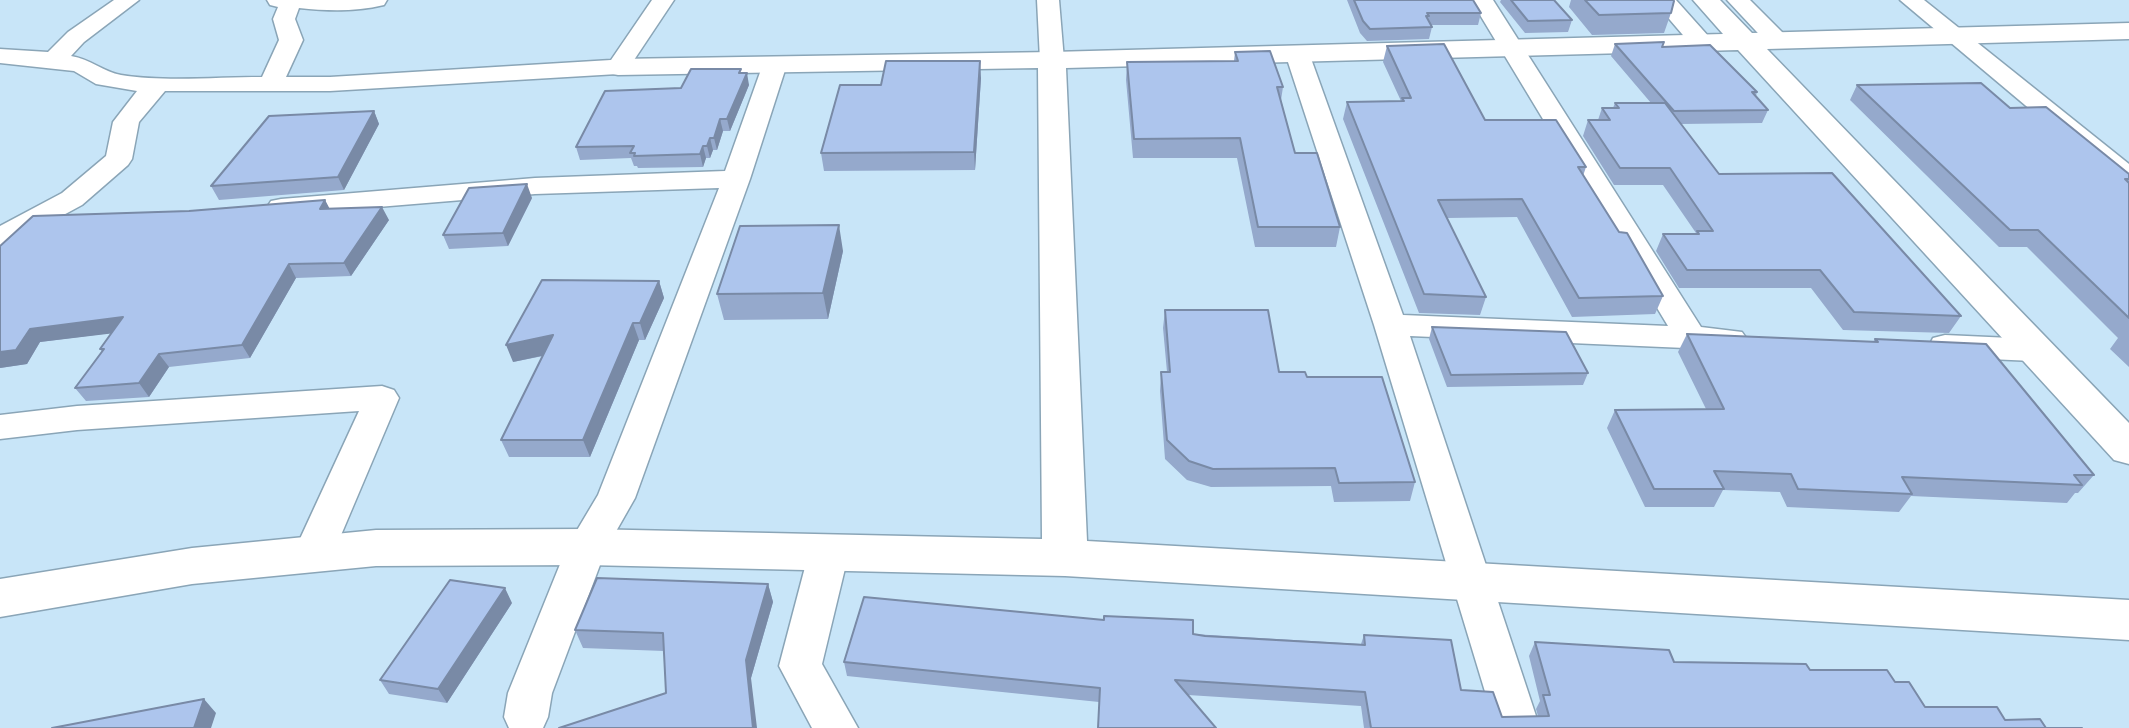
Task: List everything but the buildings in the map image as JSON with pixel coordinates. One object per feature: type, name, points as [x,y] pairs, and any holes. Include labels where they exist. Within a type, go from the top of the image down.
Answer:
[{"type":"street","points":[[54,60],[76,37],[128,0]]},
{"type":"street","points":[[271,84],[291,40],[284,19],[284,1],[337,5],[376,0]]},
{"type":"street","points":[[618,67],[663,0]]},
{"type":"street","points":[[1050,0],[1065,558]]},
{"type":"street","points":[[1482,0],[1691,337]]},
{"type":"street","points":[[1664,0],[1702,43]]},
{"type":"street","points":[[1706,0],[1762,42]]},
{"type":"street","points":[[1738,0],[1762,42],[2033,349],[2129,449]]},
{"type":"street","points":[[1911,0],[2126,172]]},
{"type":"street","points":[[0,57],[54,60],[81,65],[105,79],[122,83],[330,84],[618,67],[1052,60],[2129,31]]},
{"type":"street","points":[[1297,53],[1390,325],[1518,728]]},
{"type":"street","points":[[526,717],[530,693],[587,547],[616,498],[736,179],[775,64]]},
{"type":"street","points":[[0,238],[72,199],[119,159],[126,122],[147,94],[159,84]]},
{"type":"street","points":[[251,209],[535,186],[736,179]]},
{"type":"street","points":[[41,217],[93,216]]},
{"type":"street","points":[[1390,325],[1758,340]]},
{"type":"street","points":[[1919,345],[2033,349]]},
{"type":"street","points":[[0,426],[91,417],[382,398],[313,554]]},
{"type":"street","points":[[0,598],[192,566],[376,548],[587,547],[1065,558],[2129,620]]},
{"type":"street","points":[[829,552],[800,666],[836,728]]}]
